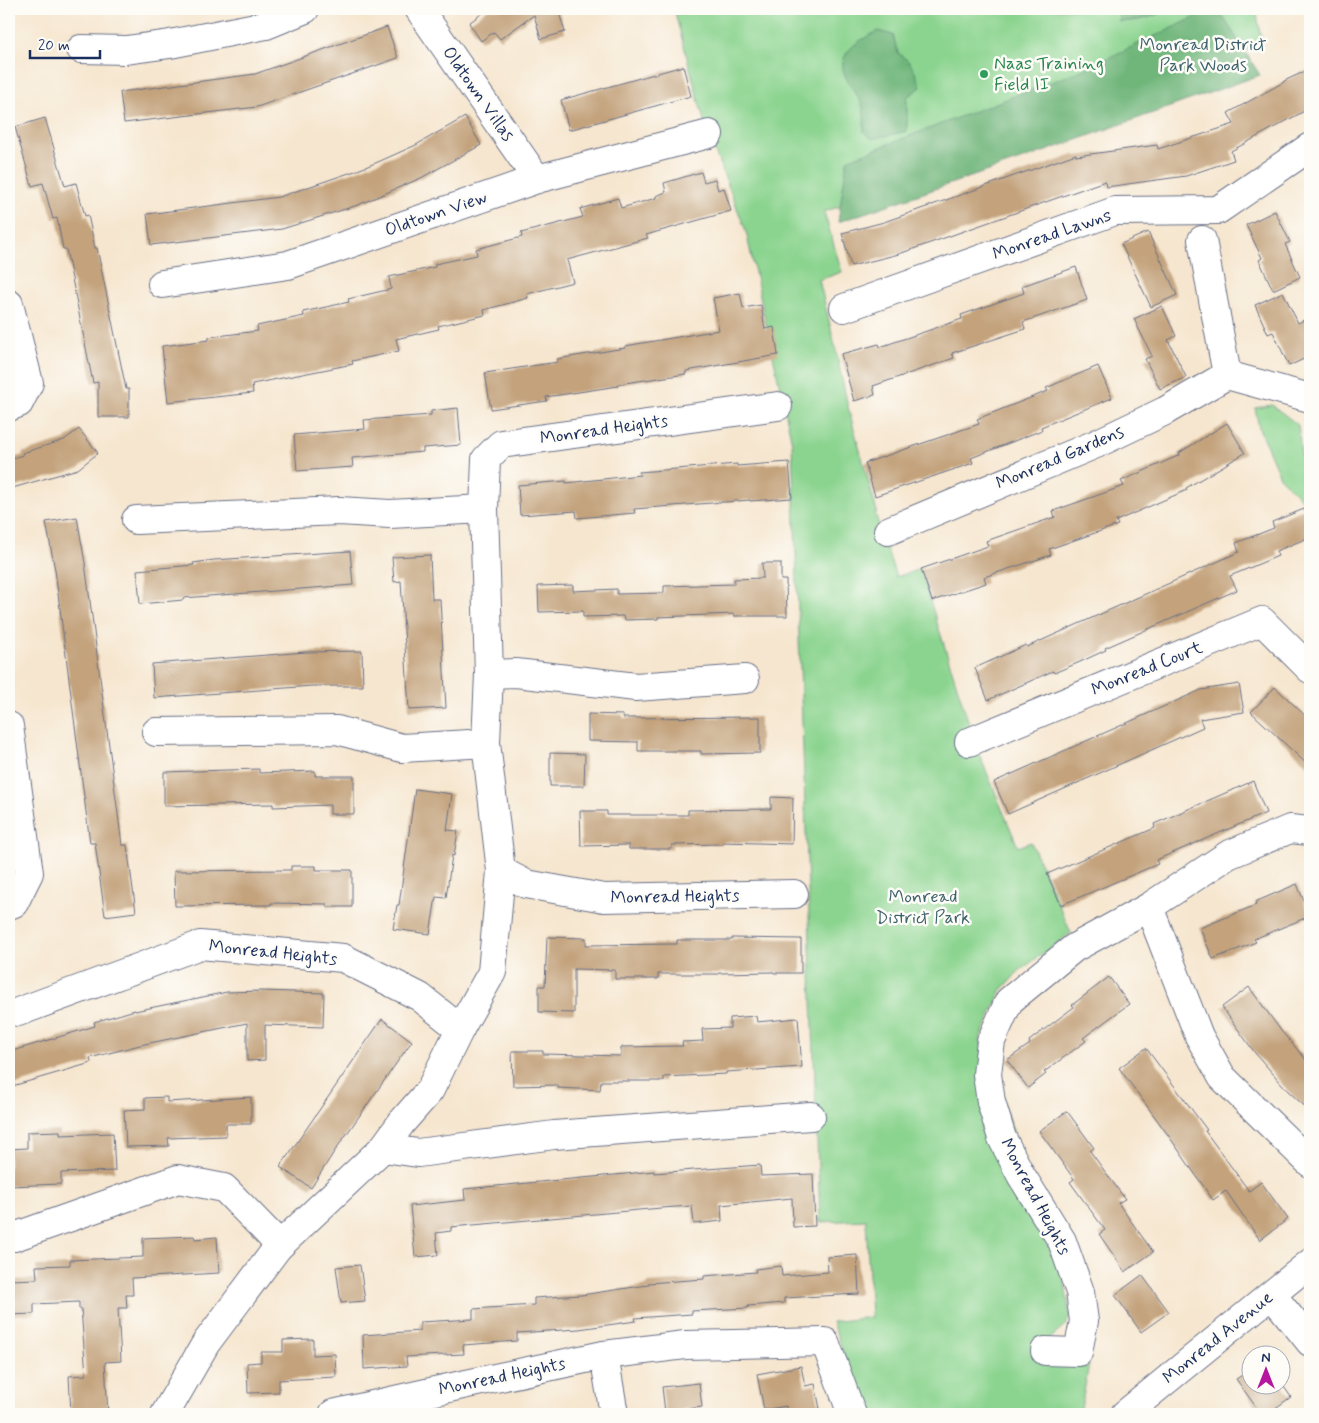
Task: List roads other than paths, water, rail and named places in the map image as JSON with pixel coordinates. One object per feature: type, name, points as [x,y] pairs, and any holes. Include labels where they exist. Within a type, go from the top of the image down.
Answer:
[{"type":"street","points":[[81,50],[126,50],[170,44],[266,25],[305,9]]},
{"type":"street","name":"Oldtown Villas","points":[[419,9],[538,179]]},
{"type":"street","name":"Oldtown View","points":[[162,284],[288,265],[538,179],[709,134]]},
{"type":"street","name":"Monread Lawns","points":[[844,308],[1115,212],[1218,210],[1310,147]]},
{"type":"street","points":[[1202,240],[1227,375],[1310,398]]},
{"type":"street","points":[[9,304],[29,383],[20,403],[9,407]]},
{"type":"street","name":"Monread Gardens","points":[[888,530],[1096,444],[1165,411],[1227,375]]},
{"type":"street","name":"Monread Heights","points":[[165,1414],[206,1343],[278,1247],[383,1148],[402,1122],[430,1090],[460,1029],[492,972],[501,871],[486,743],[489,674],[484,509],[486,459],[501,444],[778,406]]},
{"type":"street","points":[[136,520],[339,511],[390,514],[484,509]]},
{"type":"street","name":"Monread Court","points":[[969,742],[1262,621],[1310,669]]},
{"type":"street","points":[[489,674],[516,673],[636,687],[745,679]]},
{"type":"street","points":[[9,726],[28,873],[14,903],[9,905]]},
{"type":"street","points":[[156,732],[337,730],[402,748],[486,743]]},
{"type":"street","name":"Monread Heights","points":[[1045,1351],[1078,1352],[1084,1321],[1080,1292],[1062,1242],[1021,1175],[1002,1138],[991,1102],[987,1074],[991,1041],[1009,1001],[1074,948],[1149,906],[1228,855],[1290,829],[1310,830]]},
{"type":"street","name":"Monread Heights","points":[[501,871],[526,884],[604,898],[794,894]]},
{"type":"street","points":[[1149,906],[1199,1036],[1222,1077],[1310,1163]]},
{"type":"street","name":"Monread Heights","points":[[18,1012],[200,945],[343,958],[420,997],[460,1029]]},
{"type":"street","points":[[383,1148],[418,1153],[554,1135],[811,1116]]},
{"type":"street","points":[[14,1237],[178,1179],[224,1188],[271,1236],[278,1247]]},
{"type":"street","name":"Monread Avenue","points":[[1126,1414],[1310,1263]]},
{"type":"street","points":[[1272,1295],[1310,1342]]},
{"type":"street","name":"Monread Heights","points":[[334,1414],[373,1410],[462,1385],[604,1355],[685,1345],[825,1342],[852,1414]]},
{"type":"street","points":[[604,1355],[614,1414]]},
{"type":"place","name":"Naas Training Field II","points":[[984,74]]},
{"type":"park label","name":"Monread District Park Woods","points":[[1203,55]]},
{"type":"park label","name":"Monread District Park","points":[[923,908]]}]
